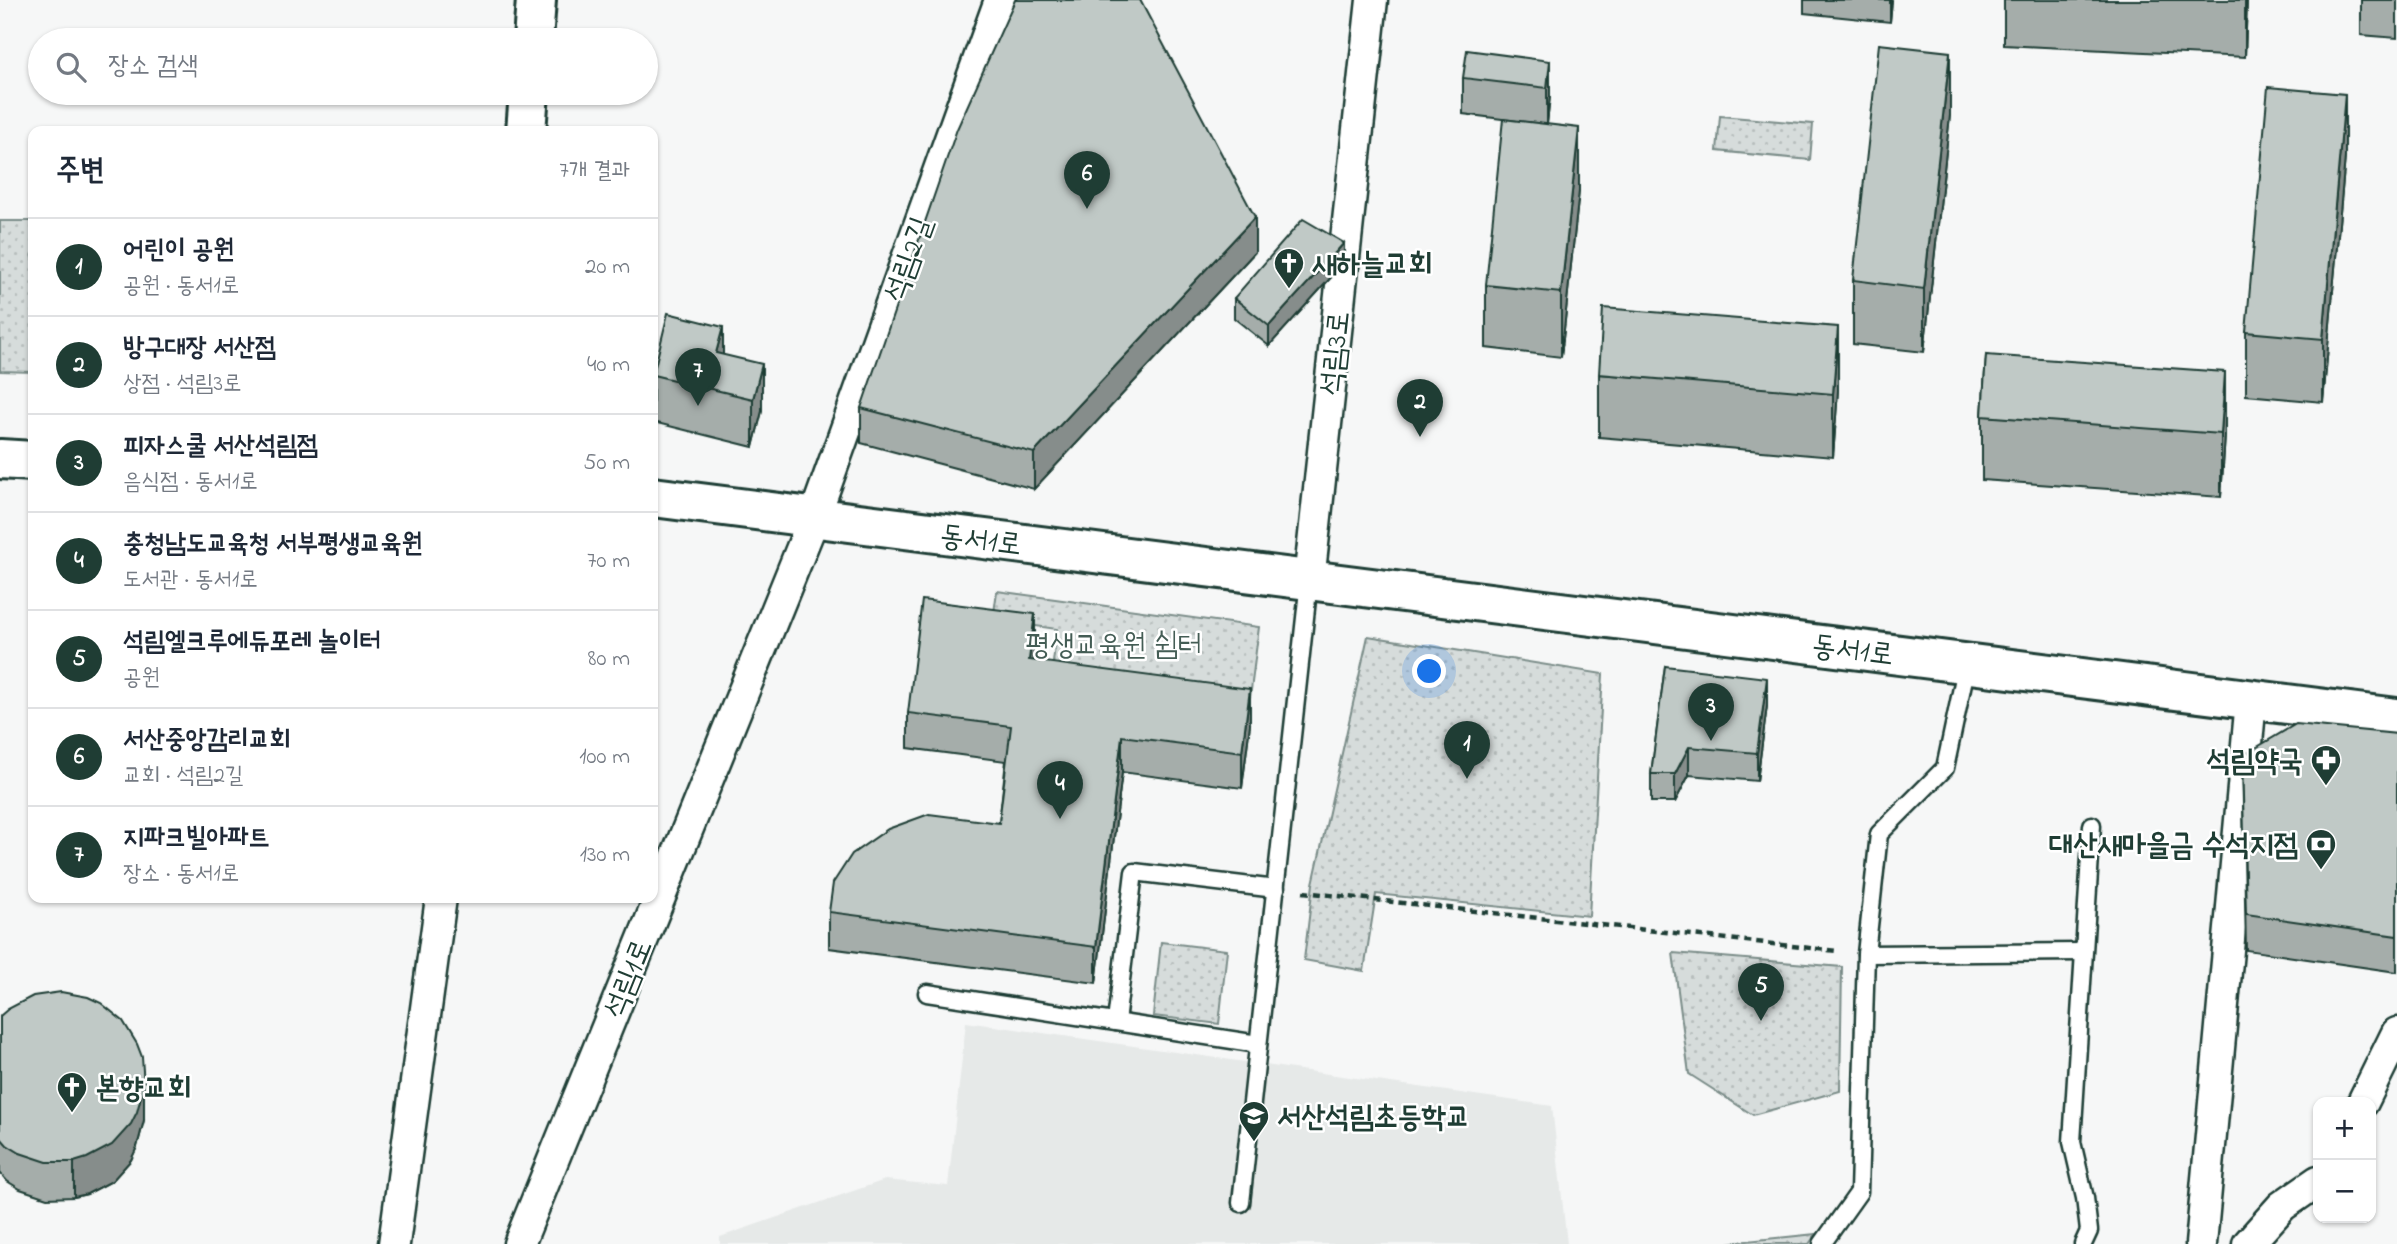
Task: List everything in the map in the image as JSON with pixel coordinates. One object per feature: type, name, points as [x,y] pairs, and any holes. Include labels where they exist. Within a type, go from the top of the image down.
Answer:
[{"type":"street","points":[[534,28],[536,0]]},
{"type":"street","name":"석림2길","points":[[814,518],[1000,0]]},
{"type":"street","name":"석림3로","points":[[1309,581],[1372,0]]},
{"type":"street","points":[[526,126],[527,105]]},
{"type":"street","points":[[0,459],[28,461]]},
{"type":"street","name":"동서1로","points":[[658,498],[2397,718]]},
{"type":"street","name":"석림1로","points":[[658,902],[814,518]]},
{"type":"street","points":[[2201,1244],[2251,700]]},
{"type":"street","points":[[394,1244],[440,903]]},
{"type":"street","name":"석림1로","points":[[519,1244],[658,903]]},
{"type":"street","points":[[2365,1097],[2397,1033]]},
{"type":"street","points":[[2248,1244],[2282,1206],[2313,1184]]},
{"type":"lane","points":[[1241,1203],[1309,581]]},
{"type":"lane","points":[[1822,1244],[1860,1192],[1866,954],[1879,834],[1945,768],[1967,664]]},
{"type":"lane","points":[[2083,1244],[2089,1231],[2085,1198],[2072,1142],[2092,824]]},
{"type":"lane","points":[[1116,1022],[1135,872],[1276,889]]},
{"type":"lane","points":[[1866,954],[2083,952]]},
{"type":"lane","points":[[927,993],[1258,1044]]},
{"type":"path","points":[[1276,889],[1866,954]]},
{"type":"shaded area","name":"서산석림초등학교","points":[[966,1022],[1552,1106],[1567,1244],[720,1244],[720,1237],[885,1180],[948,1186]]},
{"type":"green space","points":[[1720,116],[1813,124],[1810,160],[1717,151]]},
{"type":"green space","points":[[0,221],[28,221],[28,372],[0,371]]},
{"type":"green space","name":"평생교육원 쉼터","points":[[997,591],[1259,627],[1250,698],[1052,671],[1057,629],[993,620]]},
{"type":"green space","points":[[1368,636],[1603,674],[1589,916],[1376,894],[1364,971],[1304,960],[1313,884]]},
{"type":"green space","points":[[1161,942],[1227,950],[1219,1024],[1153,1016]]},
{"type":"green space","points":[[1673,953],[1842,967],[1840,1091],[1753,1115],[1689,1074]]},
{"type":"green space","points":[[1816,1234],[1809,1244],[1718,1244]]},
{"type":"building","points":[[1015,0],[1140,0],[1255,217],[1034,453],[861,408],[957,129]]},
{"type":"building","points":[[1879,44],[1950,52],[1924,289],[1853,280]]},
{"type":"building","points":[[1467,50],[1550,61],[1547,88],[1463,78]]},
{"type":"building","points":[[2268,87],[2345,94],[2323,339],[2246,332]]},
{"type":"building","points":[[1503,119],[1579,128],[1561,293],[1486,285]]},
{"type":"building","name":"새하늘교회","points":[[1303,219],[1344,243],[1269,326],[1234,298]]},
{"type":"building","points":[[1603,308],[1838,327],[1833,394],[1599,374]]},
{"type":"building","points":[[668,313],[723,327],[716,353],[762,364],[753,399],[658,376],[658,354]]},
{"type":"building","points":[[1986,355],[2225,372],[2221,434],[1982,416]]},
{"type":"building","points":[[922,600],[1035,614],[1029,660],[1250,689],[1242,752],[1122,736],[1096,947],[829,912],[833,883],[852,854],[888,829],[929,814],[999,823],[1011,726],[908,713]]},
{"type":"building","points":[[1665,666],[1767,678],[1757,753],[1689,747],[1675,774],[1651,774]]},
{"type":"building","name":"대산새마을금 수석지점","points":[[2296,724],[2397,734],[2397,936],[2246,914],[2242,756]]},
{"type":"building","name":"본향교회","points":[[61,992],[88,997],[101,1003],[123,1021],[142,1057],[144,1085],[131,1124],[112,1145],[74,1162],[47,1162],[20,1153],[0,1137],[0,1016],[33,996]]},
{"type":"place","name":"서산중앙감리교회","points":[[1087,209]]},
{"type":"place","name":"새하늘교회","points":[[1289,290]]},
{"type":"place","name":"지파크빌아파트","points":[[698,406]]},
{"type":"place","name":"방구대장 서산점","points":[[1420,437]]},
{"type":"place","name":"피자스쿨 서산석림점","points":[[1711,741]]},
{"type":"place","name":"어린이 공원","points":[[1467,779]]},
{"type":"place","name":"석림약국","points":[[2326,787]]},
{"type":"place","name":"충청남도교육청 서부평생교육원","points":[[1060,819]]},
{"type":"place","name":"대산새마을금 수석지점","points":[[2321,871]]},
{"type":"place","name":"석림엘크루에듀포레 놀이터","points":[[1761,1021]]},
{"type":"place","name":"본향교회","points":[[72,1114]]},
{"type":"place","name":"서산석림초등학교","points":[[1254,1143]]}]
